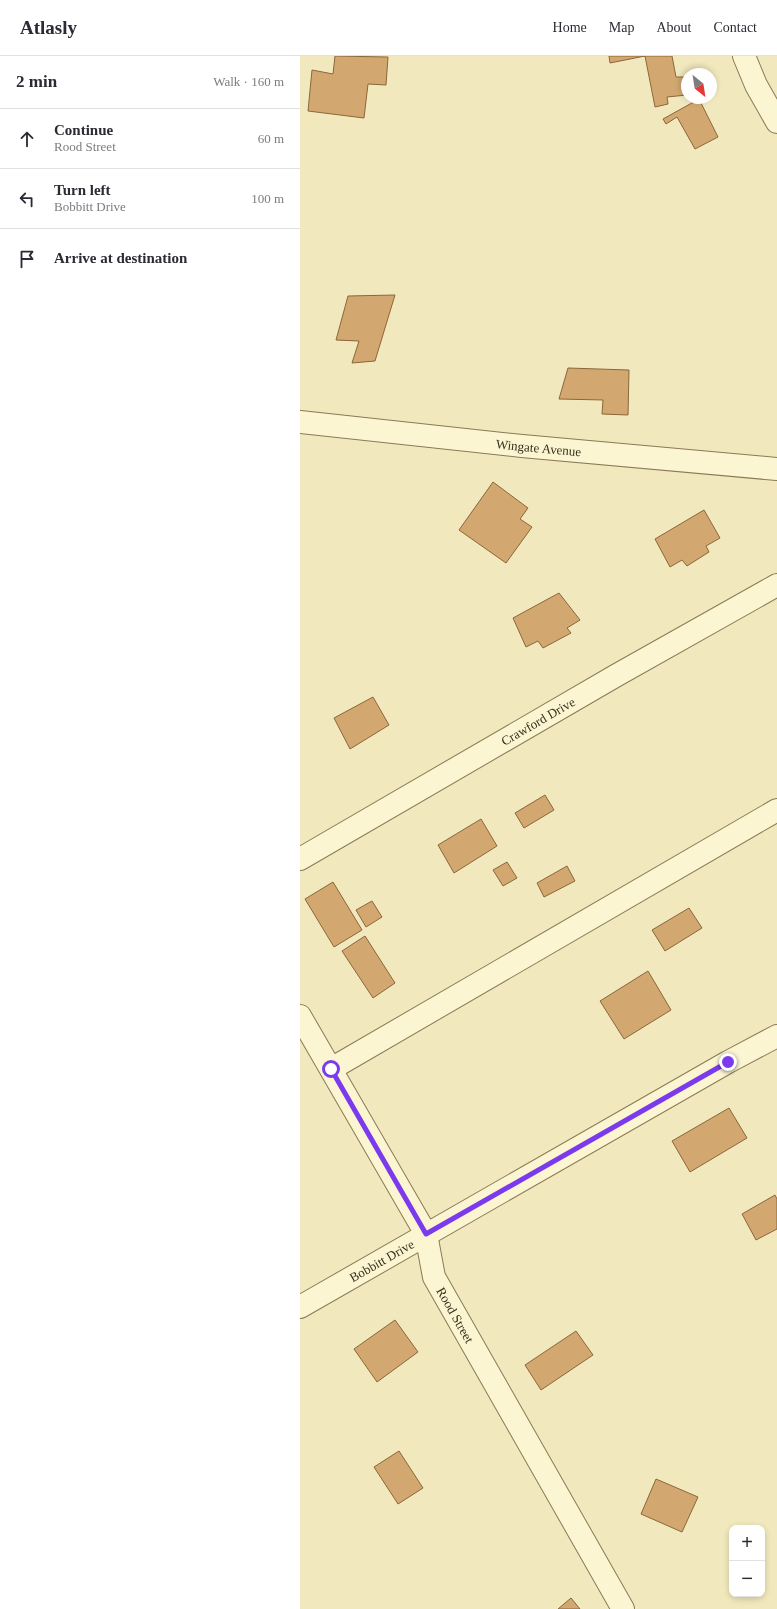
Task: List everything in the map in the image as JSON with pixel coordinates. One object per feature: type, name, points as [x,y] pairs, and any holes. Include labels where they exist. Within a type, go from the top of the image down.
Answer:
[{"type":"street","points":[[744,56],[756,84],[777,122]]},
{"type":"street","name":"Wingate Avenue","points":[[300,422],[522,446],[777,469]]},
{"type":"street","name":"Crawford Drive","points":[[300,859],[617,675],[777,585]]},
{"type":"street","points":[[331,1069],[777,810]]},
{"type":"street","name":"Rood Street","points":[[300,1016],[426,1234],[434,1277],[623,1609]]},
{"type":"street","name":"Bobbitt Drive","points":[[300,1307],[728,1062],[776,1041]]},
{"type":"building","points":[[335,56],[388,57],[386,85],[368,84],[364,118],[308,111],[312,70],[333,74]]},
{"type":"building","points":[[609,56],[645,56],[610,63]]},
{"type":"building","points":[[645,56],[672,56],[676,77],[681,77],[681,96],[667,97],[668,104],[655,107]]},
{"type":"building","points":[[690,104],[702,104],[718,137],[695,149],[677,117],[666,124],[663,119]]},
{"type":"building","points":[[395,295],[375,361],[352,363],[359,341],[336,340],[348,296]]},
{"type":"building","points":[[568,368],[629,370],[628,415],[602,414],[603,400],[559,399]]},
{"type":"building","points":[[493,482],[528,508],[520,519],[532,527],[506,563],[459,530]]},
{"type":"building","points":[[704,510],[720,538],[706,546],[709,552],[687,566],[682,560],[670,567],[655,539]]},
{"type":"building","points":[[559,593],[580,620],[567,628],[571,633],[543,648],[538,641],[526,647],[513,618]]},
{"type":"building","points":[[373,697],[389,725],[350,749],[334,718]]},
{"type":"building","points":[[545,795],[554,810],[524,828],[515,813]]},
{"type":"building","points":[[481,819],[497,846],[454,873],[438,845]]},
{"type":"building","points":[[507,862],[517,878],[503,886],[493,870]]},
{"type":"building","points":[[567,866],[575,881],[544,897],[537,883]]},
{"type":"building","points":[[333,882],[362,930],[334,947],[305,899]]},
{"type":"building","points":[[372,901],[382,917],[366,927],[356,910]]},
{"type":"building","points":[[689,908],[702,928],[665,951],[652,930]]},
{"type":"building","points":[[365,936],[395,983],[373,998],[342,951]]},
{"type":"building","points":[[648,971],[671,1010],[624,1039],[600,1001]]},
{"type":"building","points":[[729,1108],[747,1138],[690,1172],[672,1141]]},
{"type":"building","points":[[775,1195],[777,1199],[777,1229],[756,1240],[742,1214]]},
{"type":"building","points":[[395,1320],[418,1352],[377,1382],[354,1349]]},
{"type":"building","points":[[576,1331],[593,1355],[541,1390],[525,1365]]},
{"type":"building","points":[[399,1451],[423,1488],[398,1504],[374,1467]]},
{"type":"building","points":[[656,1479],[698,1497],[682,1532],[641,1514]]},
{"type":"building","points":[[571,1598],[580,1609],[558,1609]]},
{"type":"route","points":[[331,1069],[426,1234],[728,1062]]}]
